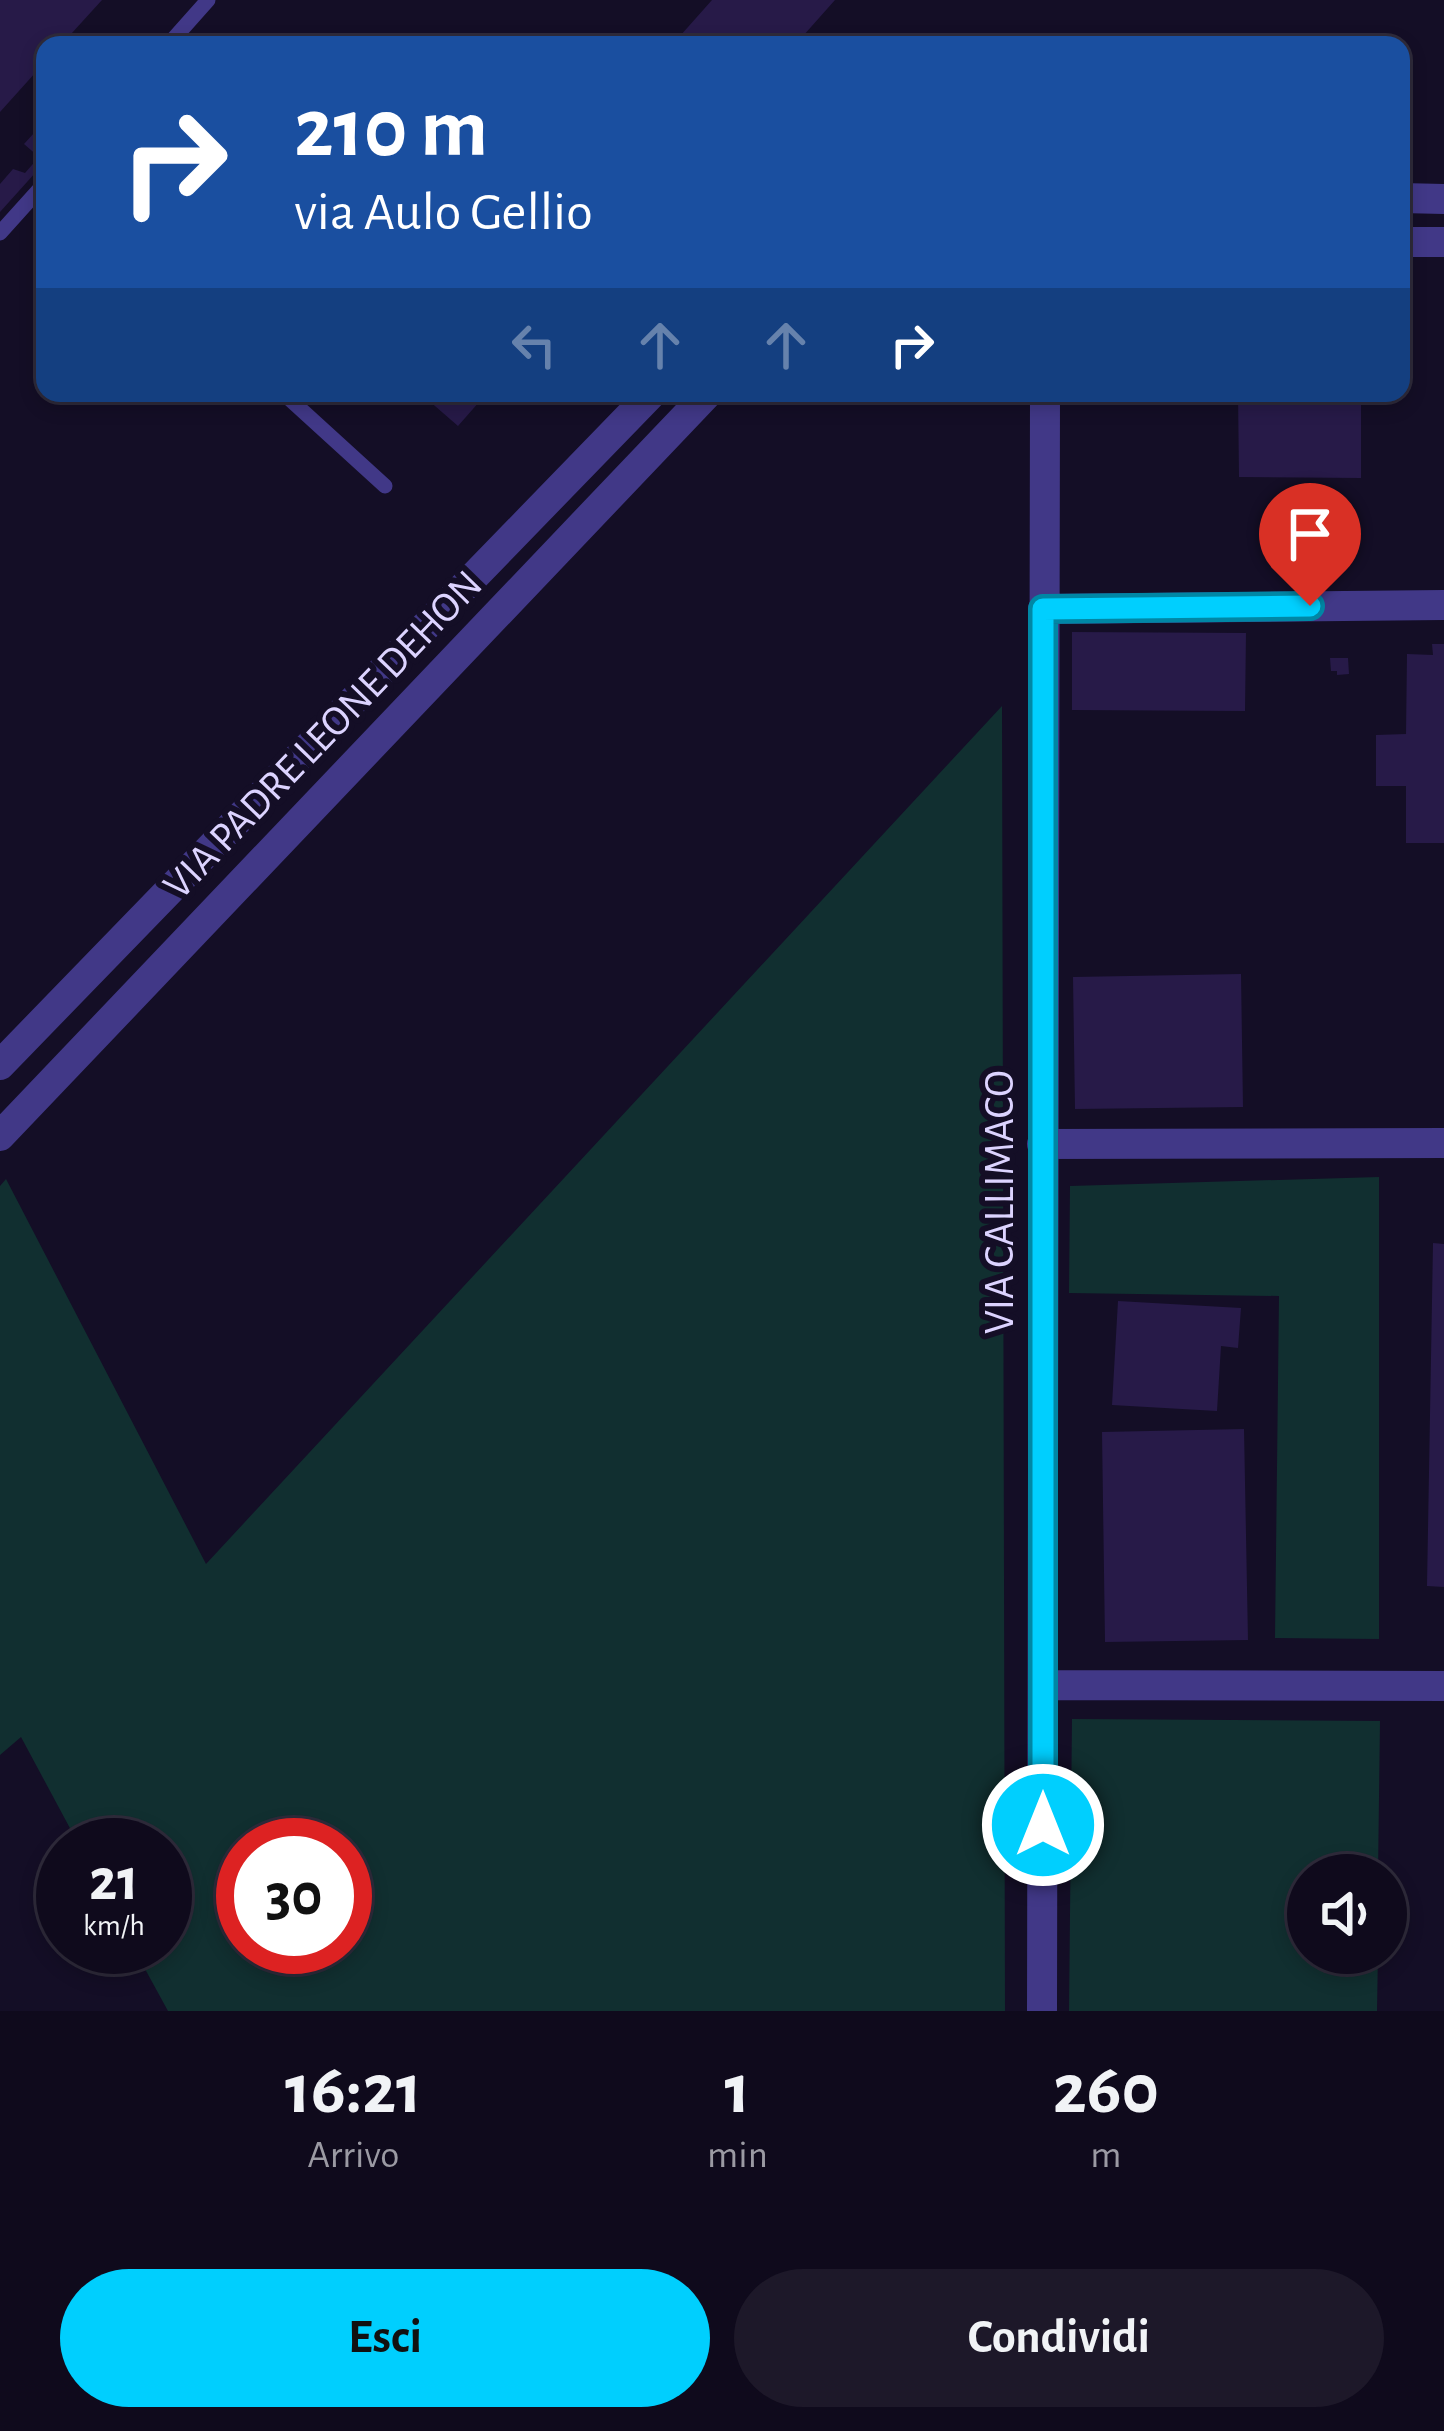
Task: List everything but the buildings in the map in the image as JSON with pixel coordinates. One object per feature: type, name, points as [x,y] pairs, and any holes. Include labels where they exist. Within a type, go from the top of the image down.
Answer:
[{"type":"street","points":[[1410,198],[1444,199]]},
{"type":"street","points":[[1410,242],[1444,242]]},
{"type":"street","name":"VIA PADRE LEONE DEHON","points":[[0,1065],[643,402]]},
{"type":"street","name":"VIA PADRE LEONE DEHON","points":[[0,1136],[699,402]]},
{"type":"street","name":"VIA CALLIMACO","points":[[1042,2011],[1045,402]]},
{"type":"street","points":[[1043,609],[1444,605]]},
{"type":"street","points":[[1042,1144],[1444,1143]]},
{"type":"street","points":[[1044,1685],[1444,1685]]},
{"type":"lane","points":[[176,36],[208,0]]},
{"type":"lane","points":[[0,233],[36,193]]},
{"type":"lane","points":[[293,402],[385,485]]},
{"type":"green space","points":[[1002,706],[1005,2011],[168,2011],[148,1974],[192,1974],[192,1818],[64,1818],[21,1737],[0,1755],[0,1186],[6,1179],[206,1564]]},
{"type":"green space","points":[[1379,1177],[1379,1639],[1275,1638],[1279,1296],[1069,1293],[1070,1186]]},
{"type":"green space","points":[[1072,1719],[1380,1721],[1378,1854],[1287,1854],[1287,1974],[1378,1974],[1377,2011],[1069,2011]]},
{"type":"route","points":[[1043,1825],[1043,609],[1310,606]]}]
